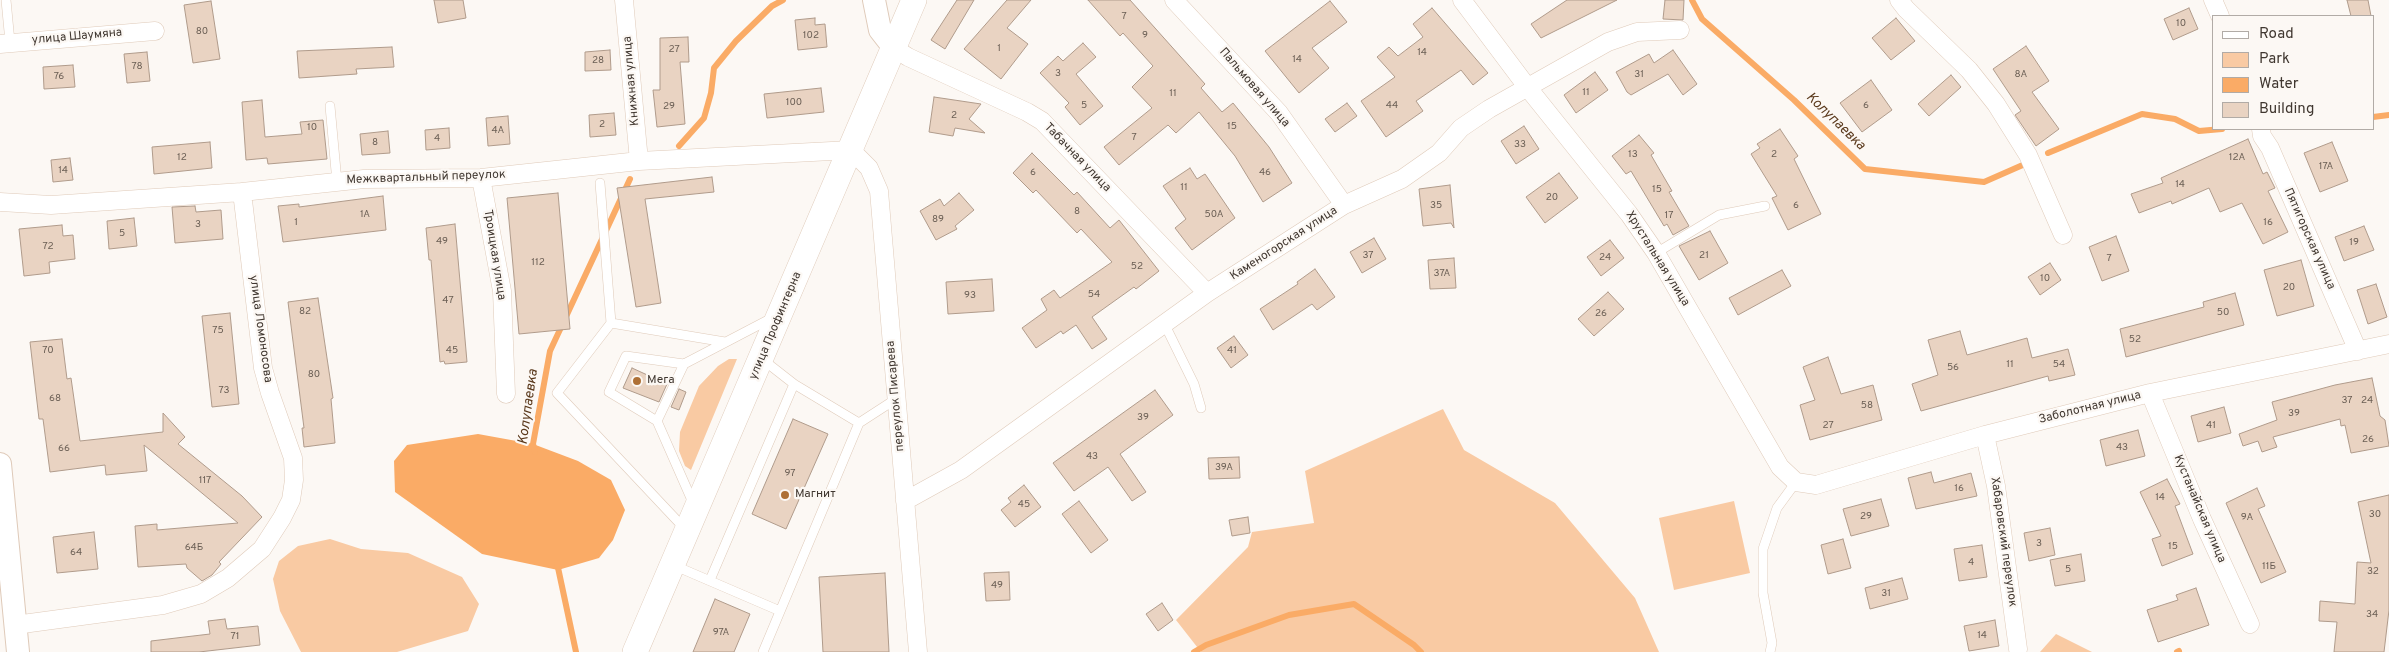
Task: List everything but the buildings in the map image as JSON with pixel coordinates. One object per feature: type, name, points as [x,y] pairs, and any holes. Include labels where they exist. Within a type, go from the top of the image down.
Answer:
[{"type":"main road","name":"улица Профинтерна","points":[[636,652],[914,0]]},
{"type":"street","name":"Книжная улица","points":[[624,0],[639,161]]},
{"type":"street","points":[[874,0],[880,30],[894,48]]},
{"type":"street","name":"Пальмовая улица","points":[[1174,0],[1279,113],[1344,205]]},
{"type":"street","name":"Хрустальная улица","points":[[1462,0],[1528,88],[1630,214],[1656,253],[1780,467],[1796,482]]},
{"type":"street","points":[[1899,0],[1906,10],[1969,70],[1996,104],[2028,155],[2062,235]]},
{"type":"street","points":[[2212,0],[2220,15]]},
{"type":"street","name":"улица Шаумяна","points":[[5,43],[155,30]]},
{"type":"street","name":"Каменогорская улица","points":[[905,501],[961,470],[1207,293],[1344,205],[1402,179],[1438,153],[1461,128],[1489,109],[1608,42],[1637,32],[1680,30]]},
{"type":"street","name":"Табачная улица","points":[[894,48],[908,57],[1027,112],[1042,121],[1207,293]]},
{"type":"street","name":"Пятигорская улица","points":[[2261,130],[2262,136],[2270,148],[2358,350]]},
{"type":"street","name":"Межквартальный переулок","points":[[0,202],[51,205],[242,192],[364,179],[481,178],[639,161],[851,150]]},
{"type":"street","name":"переулок Писарева","points":[[851,150],[869,168],[879,191],[918,652]]},
{"type":"street","name":"Троицкая улица","points":[[481,178],[502,291],[506,394]]},
{"type":"street","name":"улица Ломоносова","points":[[15,625],[163,605],[201,594],[228,578],[262,549],[285,512],[292,493],[293,458],[263,368],[242,192]]},
{"type":"street","name":"Заболотная улица","points":[[1796,482],[1816,485],[1984,435],[2150,393],[2389,344]]},
{"type":"street","name":"Кустанайская улица","points":[[2150,393],[2202,519],[2250,624]]},
{"type":"street","name":"Хабаровский переулок","points":[[1984,435],[1996,486],[2018,649]]},
{"type":"street","points":[[0,464],[18,652]]},
{"type":"lane","points":[[5,43],[6,0]]},
{"type":"lane","points":[[330,106],[337,182]]},
{"type":"lane","points":[[600,183],[611,323],[557,394],[692,521]]},
{"type":"lane","points":[[1656,253],[1719,216],[1765,206]]},
{"type":"lane","points":[[692,521],[657,421],[609,392],[626,356],[684,364],[781,313]]},
{"type":"lane","points":[[611,323],[726,342]]},
{"type":"lane","points":[[1164,324],[1194,384],[1201,408]]},
{"type":"lane","points":[[762,359],[794,384],[858,423]]},
{"type":"lane","points":[[657,421],[684,364]]},
{"type":"lane","points":[[710,580],[794,384]]},
{"type":"lane","points":[[763,652],[858,423],[896,400]]},
{"type":"lane","points":[[1770,652],[1772,643],[1763,593],[1763,549],[1777,508],[1796,482]]},
{"type":"lane","points":[[673,565],[780,611]]},
{"type":"green space","points":[[729,359],[737,359],[691,470],[685,466],[679,451],[680,432],[699,386],[718,366]]},
{"type":"green space","points":[[1443,409],[1464,450],[1555,503],[1635,598],[1659,652],[1201,652],[1176,620],[1248,547],[1252,532],[1314,523],[1305,471]]},
{"type":"green space","points":[[1734,501],[1750,573],[1674,590],[1659,518]]},
{"type":"green space","points":[[330,539],[361,549],[408,553],[462,577],[479,604],[468,631],[397,652],[301,652],[280,611],[273,579],[279,561],[298,546]]},
{"type":"green space","points":[[2056,634],[2092,652],[2040,652]]},
{"type":"water","points":[[478,434],[533,444],[578,461],[611,480],[625,510],[613,540],[599,558],[558,570],[482,554],[395,492],[394,461],[407,445]]},
{"type":"waterway","name":"Колупаевка","points":[[679,146],[704,118],[711,93],[714,68],[736,41],[772,6],[783,0]]},
{"type":"waterway","name":"Колупаевка","points":[[1692,0],[1702,19],[1794,100],[1865,169],[1984,182],[2025,164]]},
{"type":"waterway","name":"Колупаевка","points":[[2048,153],[2142,114],[2175,119],[2199,131],[2212,130]]},
{"type":"waterway","name":"Колупаевка","points":[[2374,117],[2389,115]]},
{"type":"waterway","name":"Колупаевка","points":[[535,452],[533,444],[550,351],[630,179]]},
{"type":"waterway","name":"Колупаевка","points":[[557,563],[576,652]]},
{"type":"waterway","points":[[1194,652],[1206,645],[1289,615],[1354,604],[1414,645],[1421,652]]},
{"type":"place","name":"Мега","points":[[637,381]]},
{"type":"place","name":"Магнит","points":[[785,495]]}]
